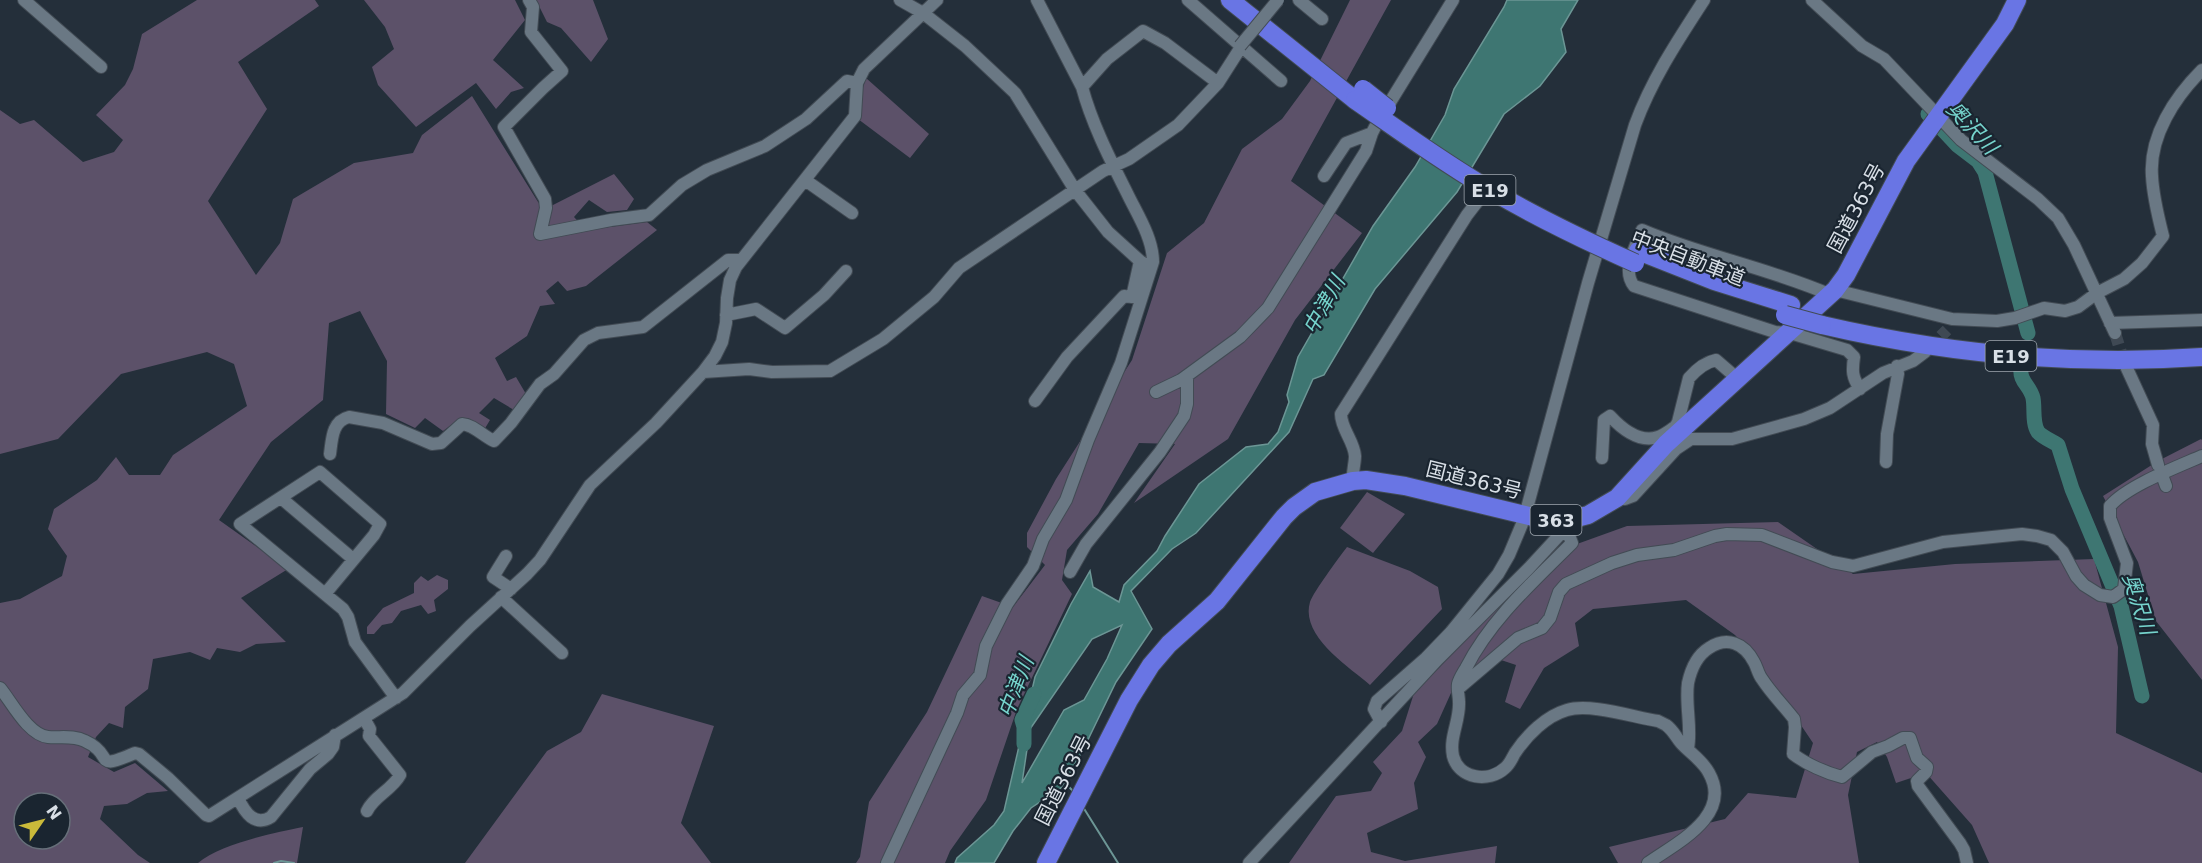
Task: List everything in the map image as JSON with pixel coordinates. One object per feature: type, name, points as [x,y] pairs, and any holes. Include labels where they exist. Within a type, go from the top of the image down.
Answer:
[{"type":"highway","name":"中央自動車道","points":[[1230,0],[1359,95],[1408,123],[1497,183],[1636,257],[1714,281],[1788,310],[1923,345],[2027,358],[2106,361],[2202,357]]},
{"type":"highway","name":"中央自動車道","points":[[1249,0],[1359,95]]},
{"type":"highway","name":"国道363号","points":[[1046,863],[1129,700],[1151,665],[1169,644],[1217,601],[1243,571],[1276,526],[1294,507],[1315,492],[1353,481],[1383,481],[1565,524],[1588,515],[1617,498],[1677,430],[1790,333],[1833,292],[1846,275],[1906,161],[2005,24],[2017,0]]},
{"type":"highway","name":"中央自動車道","points":[[1825,319],[2026,346],[2106,349],[2202,346]]},
{"type":"street","points":[[24,0],[101,67]]},
{"type":"street","points":[[529,0],[533,7],[531,32],[562,71],[504,128],[545,199],[546,208],[540,234],[649,215],[682,185],[707,170],[765,146],[806,119],[847,81],[857,83]]},
{"type":"street","points":[[900,0],[923,14],[965,46],[1015,93],[1075,190],[1108,232],[1151,268]]},
{"type":"street","points":[[0,688],[35,733],[45,737],[83,739],[97,748],[107,762],[111,763],[135,753],[139,754],[206,815],[213,815],[396,698],[412,686],[540,560],[590,485],[656,423],[703,372],[722,342],[730,280],[741,260],[855,116],[857,83],[864,69],[937,0]]},
{"type":"street","points":[[887,863],[957,714],[963,696],[980,675],[986,646],[1012,596],[1033,566],[1043,539],[1066,500],[1121,363],[1151,268],[1153,254],[1147,235],[1114,166],[1086,102],[1082,87],[1037,0]]},
{"type":"street","points":[[1188,0],[1281,81]]},
{"type":"street","points":[[703,372],[749,369],[772,372],[830,371],[883,339],[934,297],[959,268],[1103,171],[1143,150],[1178,125],[1218,83],[1240,47],[1278,0]]},
{"type":"street","points":[[1299,0],[1322,19]]},
{"type":"street","points":[[1156,392],[1187,376],[1240,337],[1268,308],[1366,151],[1371,132],[1453,0]]},
{"type":"street","points":[[1527,508],[1585,293],[1635,125],[1660,69],[1704,0]]},
{"type":"street","points":[[1812,0],[1862,45],[1884,59],[1961,140],[2038,199],[2058,218],[2097,293],[2112,328],[2202,320]]},
{"type":"street","points":[[1082,87],[1107,58],[1143,31],[1165,43],[1218,83]]},
{"type":"street","points":[[1860,389],[1851,373],[1854,357],[1847,350],[1790,333],[1774,332],[1634,286],[1628,279],[1628,270],[1642,230],[1670,242],[1949,325],[2015,318],[2044,308],[2065,311],[2078,307],[2136,270],[2163,236],[2154,200],[2152,165],[2164,119],[2202,70]]},
{"type":"street","points":[[1324,176],[1346,142],[1371,132]]},
{"type":"street","points":[[806,180],[852,213]]},
{"type":"street","points":[[1353,481],[1352,471],[1355,457],[1341,422],[1341,414],[1467,215],[1484,192]]},
{"type":"street","points":[[330,454],[336,425],[349,417],[383,423],[432,444],[441,443],[462,423],[494,441],[511,423],[540,384],[554,374],[584,340],[598,333],[643,327],[729,260],[741,260]]},
{"type":"street","points":[[1035,401],[1067,357],[1124,296],[1132,297],[1140,261]]},
{"type":"street","points":[[726,315],[756,309],[784,328],[824,295],[846,271]]},
{"type":"street","points":[[1617,498],[1633,496],[1676,449],[1691,439],[1732,439],[1804,419],[1830,408],[1883,373],[1913,361],[1925,351]]},
{"type":"street","points":[[1602,458],[1604,420],[1610,416],[1632,434],[1647,439],[1659,437],[1677,430],[1689,378],[1709,361],[1716,360],[1738,379]]},
{"type":"street","points":[[2124,362],[2153,425],[2152,444],[2162,475]]},
{"type":"street","points":[[1886,462],[1887,434],[1898,374],[1897,366]]},
{"type":"street","points":[[1070,572],[1086,544],[1160,452],[1184,416],[1187,404],[1187,376]]},
{"type":"street","points":[[1458,689],[1518,638],[1542,628],[1550,618],[1559,592],[1566,584],[1612,563],[1637,555],[1674,550],[1727,534],[1762,535],[1832,562],[1853,566],[1943,542],[2022,534],[2037,536],[2051,540],[2063,552],[2076,576],[2084,585],[2100,595],[2113,597],[2124,590],[2127,563],[2110,518],[2110,506],[2119,497],[2202,456]]},
{"type":"street","points":[[325,594],[374,535],[380,524],[320,472],[240,524],[343,609],[348,617],[355,642],[396,698]]},
{"type":"street","points":[[281,498],[353,560]]},
{"type":"street","points":[[1381,722],[1374,709],[1377,701],[1426,658],[1451,632],[1498,574],[1522,524]]},
{"type":"street","points":[[1565,524],[1572,543],[1508,608],[1472,657],[1459,681],[1460,705],[1453,733],[1453,756],[1459,769],[1468,775],[1490,776],[1501,771],[1542,724],[1554,715],[1574,709],[1601,711],[1658,721],[1673,731],[1708,771],[1713,782],[1712,808],[1705,821],[1697,829],[1648,863]]},
{"type":"street","points":[[1249,863],[1438,659],[1529,568],[1565,524]]},
{"type":"street","points":[[506,556],[493,577],[562,653]]},
{"type":"street","points":[[1688,748],[1686,713],[1688,682],[1693,666],[1698,657],[1708,648],[1725,641],[1736,643],[1748,654],[1762,679],[1794,719],[1793,754],[1799,759],[1842,777],[1872,752],[1903,738],[1910,738],[1917,758],[1927,767],[1926,772],[1917,781],[1918,786],[1960,843],[1967,863]]},
{"type":"street","points":[[364,718],[370,729],[369,736],[400,775],[395,784],[370,804],[367,811]]},
{"type":"street","points":[[238,798],[251,817],[258,822],[265,821],[271,817],[310,769],[328,754],[333,747],[335,735]]},
{"type":"shaded area","points":[[197,0],[315,0],[319,6],[238,62],[267,109],[208,201],[256,275],[280,243],[293,199],[354,163],[413,153],[422,135],[472,96],[548,218],[551,206],[614,174],[634,199],[627,210],[607,212],[589,200],[574,217],[586,230],[647,222],[657,230],[586,286],[567,291],[558,281],[546,291],[555,304],[540,306],[527,336],[495,358],[507,381],[516,377],[526,394],[514,410],[494,398],[479,413],[490,420],[484,430],[468,418],[458,420],[443,431],[425,418],[415,428],[386,414],[387,361],[360,311],[329,323],[323,400],[271,442],[219,520],[288,569],[241,598],[286,642],[256,644],[240,652],[217,648],[210,660],[190,652],[153,659],[148,689],[125,707],[123,728],[109,723],[96,737],[88,757],[114,772],[135,763],[168,791],[147,793],[127,804],[104,806],[100,819],[138,855],[150,863],[0,863],[0,603],[20,599],[62,576],[67,556],[48,529],[54,509],[97,480],[116,457],[129,475],[160,475],[173,455],[247,406],[234,364],[207,352],[121,374],[58,439],[0,454],[0,110],[20,124],[34,120],[83,162],[114,152],[123,140],[96,115],[125,85],[133,69],[142,34]]},
{"type":"shaded area","points":[[364,0],[515,0],[525,20],[493,60],[524,88],[511,92],[496,109],[476,83],[416,127],[378,85],[372,67],[394,49],[385,27]]},
{"type":"shaded area","points":[[536,0],[593,0],[608,39],[591,62],[561,28],[547,22]]},
{"type":"shaded area","points":[[1350,0],[1391,0],[1291,181],[1362,233],[1295,320],[1228,439],[1134,503],[1175,444],[1139,443],[1098,514],[1067,550],[1062,580],[1072,594],[1017,709],[986,800],[950,851],[945,863],[856,863],[860,857],[869,802],[927,712],[982,596],[1013,607],[1045,565],[1027,547],[1027,533],[1056,479],[1132,360],[1167,253],[1204,223],[1242,149],[1282,119],[1310,81]]},
{"type":"shaded area","points":[[1507,0],[1578,0],[1561,29],[1566,52],[1540,86],[1504,114],[1457,192],[1375,289],[1324,375],[1313,379],[1289,432],[1196,533],[1172,549],[1131,591],[1152,629],[1116,682],[1083,750],[1061,788],[1031,808],[1013,831],[994,863],[955,863],[957,858],[994,825],[1004,811],[1035,677],[1090,571],[1093,587],[1119,602],[1124,585],[1157,551],[1199,484],[1246,447],[1268,444],[1278,432],[1289,402],[1287,395],[1298,357],[1373,226],[1415,167],[1445,115],[1454,89]],"holes":[[[1122,625],[1107,659],[1084,700],[1064,710],[1022,783],[1030,729],[1092,639]]]},
{"type":"shaded area","points":[[866,78],[929,134],[910,158],[858,119],[862,114],[860,97]]},
{"type":"shaded area","points":[[2201,439],[2202,680],[2156,621],[2138,562],[2103,496],[2158,461]]},
{"type":"shaded area","points":[[1367,492],[1405,514],[1373,553],[1340,528]]},
{"type":"shaded area","points":[[1778,522],[1853,574],[1955,564],[2094,559],[2118,647],[2116,733],[2202,773],[2202,863],[1989,863],[1972,825],[1926,773],[1896,783],[1887,757],[1877,742],[1857,752],[1848,795],[1859,863],[1618,863],[1609,847],[1725,819],[1748,793],[1796,798],[1813,743],[1755,657],[1735,635],[1686,600],[1593,609],[1575,623],[1579,646],[1544,668],[1520,709],[1505,702],[1516,665],[1492,657],[1451,693],[1437,724],[1418,742],[1426,757],[1414,783],[1418,809],[1367,833],[1371,852],[1405,861],[1497,846],[1495,863],[1289,863],[1336,796],[1371,791],[1382,773],[1373,762],[1402,731],[1414,693],[1552,553],[1627,526]]},
{"type":"shaded area","points":[[1347,547],[1410,571],[1438,587],[1442,609],[1370,685],[1328,649],[1312,627],[1309,615],[1312,597]]},
{"type":"shaded area","points":[[437,575],[448,580],[448,589],[434,600],[436,611],[428,614],[421,605],[401,611],[392,623],[382,625],[374,634],[367,634],[367,627],[383,608],[414,593],[414,583],[421,576],[428,581]]},
{"type":"shaded area","points":[[602,694],[714,726],[681,823],[711,863],[465,863],[547,751],[581,732]]},
{"type":"shaded area","points":[[303,827],[297,863],[198,863],[233,845]]},
{"type":"waterway","name":"奥沢川","points":[[1928,114],[1957,145],[1978,161],[1985,172],[2028,333]]},
{"type":"waterway","name":"奥沢川","points":[[2021,367],[2023,380],[2033,398],[2036,428],[2042,436],[2058,445],[2072,489],[2121,606],[2142,696]]},
{"type":"waterway","name":"中津川","points":[[1024,744],[1022,720],[1034,694]]},
{"type":"waterway","points":[[1063,781],[1074,792]]},
{"type":"waterway","points":[[1083,807],[1118,863]]},
{"type":"waterway","points":[[274,863],[281,861],[294,863]]},
{"type":"tunnel","points":[[1928,349],[1947,330]]},
{"type":"tunnel","points":[[2115,333],[2124,362]]}]
